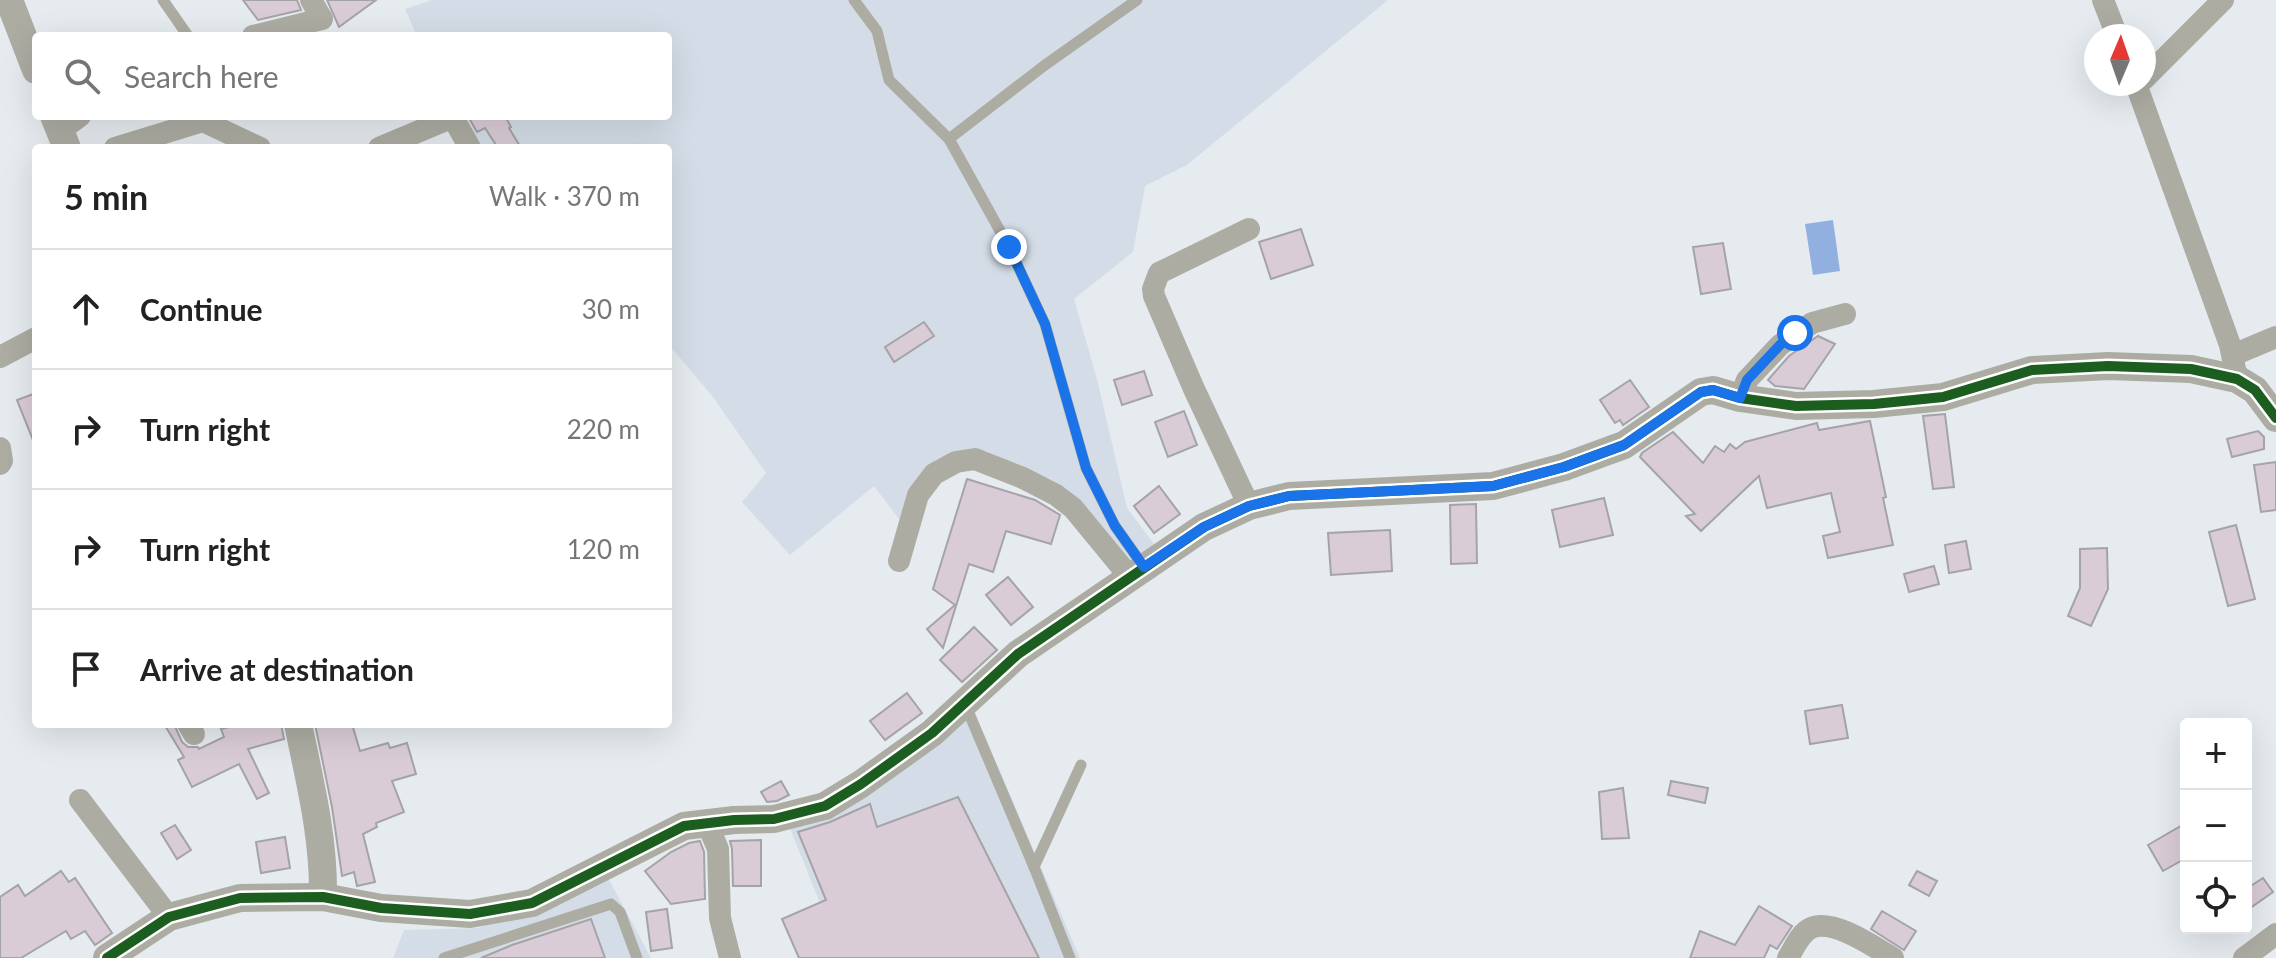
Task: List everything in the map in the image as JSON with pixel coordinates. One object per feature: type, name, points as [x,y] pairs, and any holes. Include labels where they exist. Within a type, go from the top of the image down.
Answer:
[{"type":"street","points":[[9,0],[32,60]]},
{"type":"street","points":[[269,32],[322,19],[311,0]]},
{"type":"street","points":[[2103,0],[2112,24]]},
{"type":"street","points":[[2156,67],[2223,0]]},
{"type":"street","points":[[2143,96],[2235,367],[2276,418]]},
{"type":"street","points":[[128,144],[209,120]]},
{"type":"street","points":[[214,120],[253,144]]},
{"type":"street","points":[[389,144],[446,120]]},
{"type":"street","points":[[455,120],[468,144]]},
{"type":"street","points":[[1249,229],[1159,273],[1153,289],[1194,389],[1249,506]]},
{"type":"street","points":[[1740,398],[1747,380],[1788,339],[1812,323],[1845,314]]},
{"type":"street","points":[[107,958],[169,917],[240,898],[323,897],[381,908],[470,914],[532,903],[684,826],[774,819],[825,806],[932,733],[1018,654],[1204,527],[1249,506],[1289,496],[1493,486],[1564,467],[1624,445],[1701,392],[1713,390],[1740,398],[1796,406],[1874,404],[1943,397],[2032,370],[2108,366],[2235,367],[2276,337]]},
{"type":"street","points":[[0,357],[32,340]]},
{"type":"street","points":[[0,448],[0,464]]},
{"type":"street","points":[[899,561],[918,495],[934,474],[956,462],[975,459],[1056,495],[1073,508],[1136,572]]},
{"type":"street","points":[[299,728],[316,809],[323,864],[323,897]]},
{"type":"street","points":[[80,800],[169,917]]},
{"type":"street","points":[[707,823],[718,849],[720,918],[730,958]]},
{"type":"street","points":[[1788,958],[1802,934],[1812,927],[1822,926],[1853,935],[1893,958]]},
{"type":"street","points":[[2244,958],[2276,934]]},
{"type":"lane","points":[[163,0],[185,32]]},
{"type":"lane","points":[[854,0],[877,31],[889,80],[949,139],[1009,247],[1045,324],[1086,468],[1136,572]]},
{"type":"lane","points":[[949,139],[1045,65],[1137,0]]},
{"type":"lane","points":[[965,703],[1070,958]]},
{"type":"lane","points":[[1034,867],[1081,765]]},
{"type":"lane","points":[[444,958],[611,904],[620,912],[637,958]]},
{"type":"shaded area","points":[[432,0],[1388,0],[1187,165],[1145,186],[1133,252],[1074,299],[1098,383],[1127,508],[1154,544],[1131,563],[1029,470],[986,451],[928,466],[902,523],[874,486],[790,555],[742,502],[766,473],[713,397],[672,349],[672,144],[465,144],[455,120],[672,120],[672,32],[415,32],[405,9]]},
{"type":"shaded area","points":[[975,713],[1080,958],[842,958],[787,821],[871,791]]},
{"type":"shaded area","points":[[607,876],[651,958],[393,958],[404,930],[478,928]]},
{"type":"water","points":[[1833,220],[1840,271],[1813,275],[1805,224]]},
{"type":"building","points":[[243,0],[297,0],[301,10],[258,20]]},
{"type":"building","points":[[327,0],[376,0],[339,27]]},
{"type":"building","points":[[470,120],[507,120],[519,144],[495,144],[485,128],[477,132]]},
{"type":"building","points":[[1301,229],[1313,265],[1271,279],[1259,242]]},
{"type":"building","points":[[1723,243],[1731,289],[1701,294],[1693,247]]},
{"type":"building","points":[[924,322],[934,336],[894,362],[885,347]]},
{"type":"building","points":[[1818,336],[1835,344],[1804,389],[1775,386],[1768,380],[1789,356]]},
{"type":"building","points":[[1144,371],[1152,395],[1122,405],[1114,380]]},
{"type":"building","points":[[1630,380],[1649,407],[1623,425],[1620,420],[1615,423],[1600,400]]},
{"type":"building","points":[[32,394],[32,438],[17,400]]},
{"type":"building","points":[[1184,411],[1197,445],[1168,457],[1155,422]]},
{"type":"building","points":[[1945,414],[1954,487],[1933,489],[1923,416]]},
{"type":"building","points":[[1870,421],[1893,545],[1828,558],[1823,536],[1840,532],[1831,493],[1767,508],[1759,476],[1701,531],[1686,516],[1695,514],[1640,457],[1673,432],[1703,463],[1715,446],[1724,452],[1730,444],[1736,449],[1745,442],[1817,423],[1819,430]]},
{"type":"building","points":[[2258,431],[2264,437],[2264,449],[2232,457],[2227,439]]},
{"type":"building","points":[[2276,462],[2276,510],[2261,512],[2254,465]]},
{"type":"building","points":[[967,479],[1035,500],[1060,515],[1051,544],[1006,531],[993,572],[969,564],[943,648],[927,629],[955,605],[933,589]]},
{"type":"building","points":[[1159,486],[1180,514],[1154,533],[1134,506]]},
{"type":"building","points":[[1604,498],[1613,535],[1560,547],[1552,510]]},
{"type":"building","points":[[1476,504],[1477,563],[1451,564],[1450,505]]},
{"type":"building","points":[[2236,525],[2255,599],[2228,606],[2209,532]]},
{"type":"building","points":[[1390,530],[1392,571],[1331,575],[1328,533]]},
{"type":"building","points":[[1966,541],[1971,569],[1949,573],[1945,545]]},
{"type":"building","points":[[2107,548],[2108,589],[2091,626],[2068,616],[2080,588],[2080,549]]},
{"type":"building","points":[[1934,566],[1939,584],[1909,592],[1904,574]]},
{"type":"building","points":[[1008,577],[1033,607],[1011,625],[986,595]]},
{"type":"building","points":[[974,627],[997,650],[962,682],[940,660]]},
{"type":"building","points":[[907,693],[922,713],[885,740],[870,721]]},
{"type":"building","points":[[1842,705],[1848,738],[1810,744],[1805,711]]},
{"type":"building","points":[[166,728],[176,728],[182,742],[199,749],[224,737],[221,729],[282,728],[284,739],[248,749],[269,793],[257,799],[239,764],[192,787],[178,760],[184,757]]},
{"type":"building","points":[[316,728],[353,728],[360,751],[388,743],[390,748],[407,743],[416,774],[392,781],[404,812],[376,823],[377,827],[363,834],[375,882],[357,886],[354,872],[342,876]]},
{"type":"building","points":[[781,781],[789,795],[767,802],[761,792]]},
{"type":"building","points":[[1671,781],[1708,788],[1705,803],[1668,795]]},
{"type":"building","points":[[1623,788],[1629,838],[1602,839],[1599,792]]},
{"type":"building","points":[[958,797],[1039,958],[799,958],[782,919],[826,900],[798,832],[870,804],[877,827]]},
{"type":"building","points":[[175,825],[191,850],[177,859],[161,833]]},
{"type":"building","points":[[2180,826],[2180,861],[2163,871],[2148,845]]},
{"type":"building","points":[[285,837],[290,868],[261,873],[256,842]]},
{"type":"building","points":[[761,840],[761,886],[733,886],[730,841]]},
{"type":"building","points":[[700,841],[704,852],[705,899],[671,904],[645,871],[671,852]]},
{"type":"building","points":[[61,871],[69,882],[75,878],[112,933],[95,945],[85,931],[71,939],[66,931],[21,958],[0,958],[0,897],[18,885],[25,896]]},
{"type":"building","points":[[1917,871],[1937,881],[1929,896],[1909,885]]},
{"type":"building","points":[[2263,878],[2273,892],[2252,907],[2252,885]]},
{"type":"building","points":[[1759,906],[1792,926],[1777,949],[1770,945],[1764,958],[1690,958],[1700,931],[1735,945]]},
{"type":"building","points":[[667,909],[672,948],[651,951],[646,912]]},
{"type":"building","points":[[1882,911],[1916,931],[1904,950],[1871,929]]},
{"type":"building","points":[[591,919],[605,958],[481,958],[512,945]]},
{"type":"cycle path","points":[[107,958],[169,917],[240,898],[323,897],[381,908],[470,914],[532,903],[684,826],[774,819],[825,806],[932,733],[1018,654],[1204,527],[1249,506],[1289,496],[1493,486],[1564,467],[1624,445],[1701,392],[1713,390],[1740,398],[1796,406],[1874,404],[1943,397],[2032,370],[2108,366],[2191,369],[2237,379],[2255,390],[2276,418]]},
{"type":"route","points":[[1009,247],[1045,324],[1086,468],[1115,526],[1144,567],[1204,527],[1249,506],[1289,496],[1493,486],[1564,467],[1624,445],[1701,392],[1726,392],[1740,398],[1747,380],[1795,333]]}]
